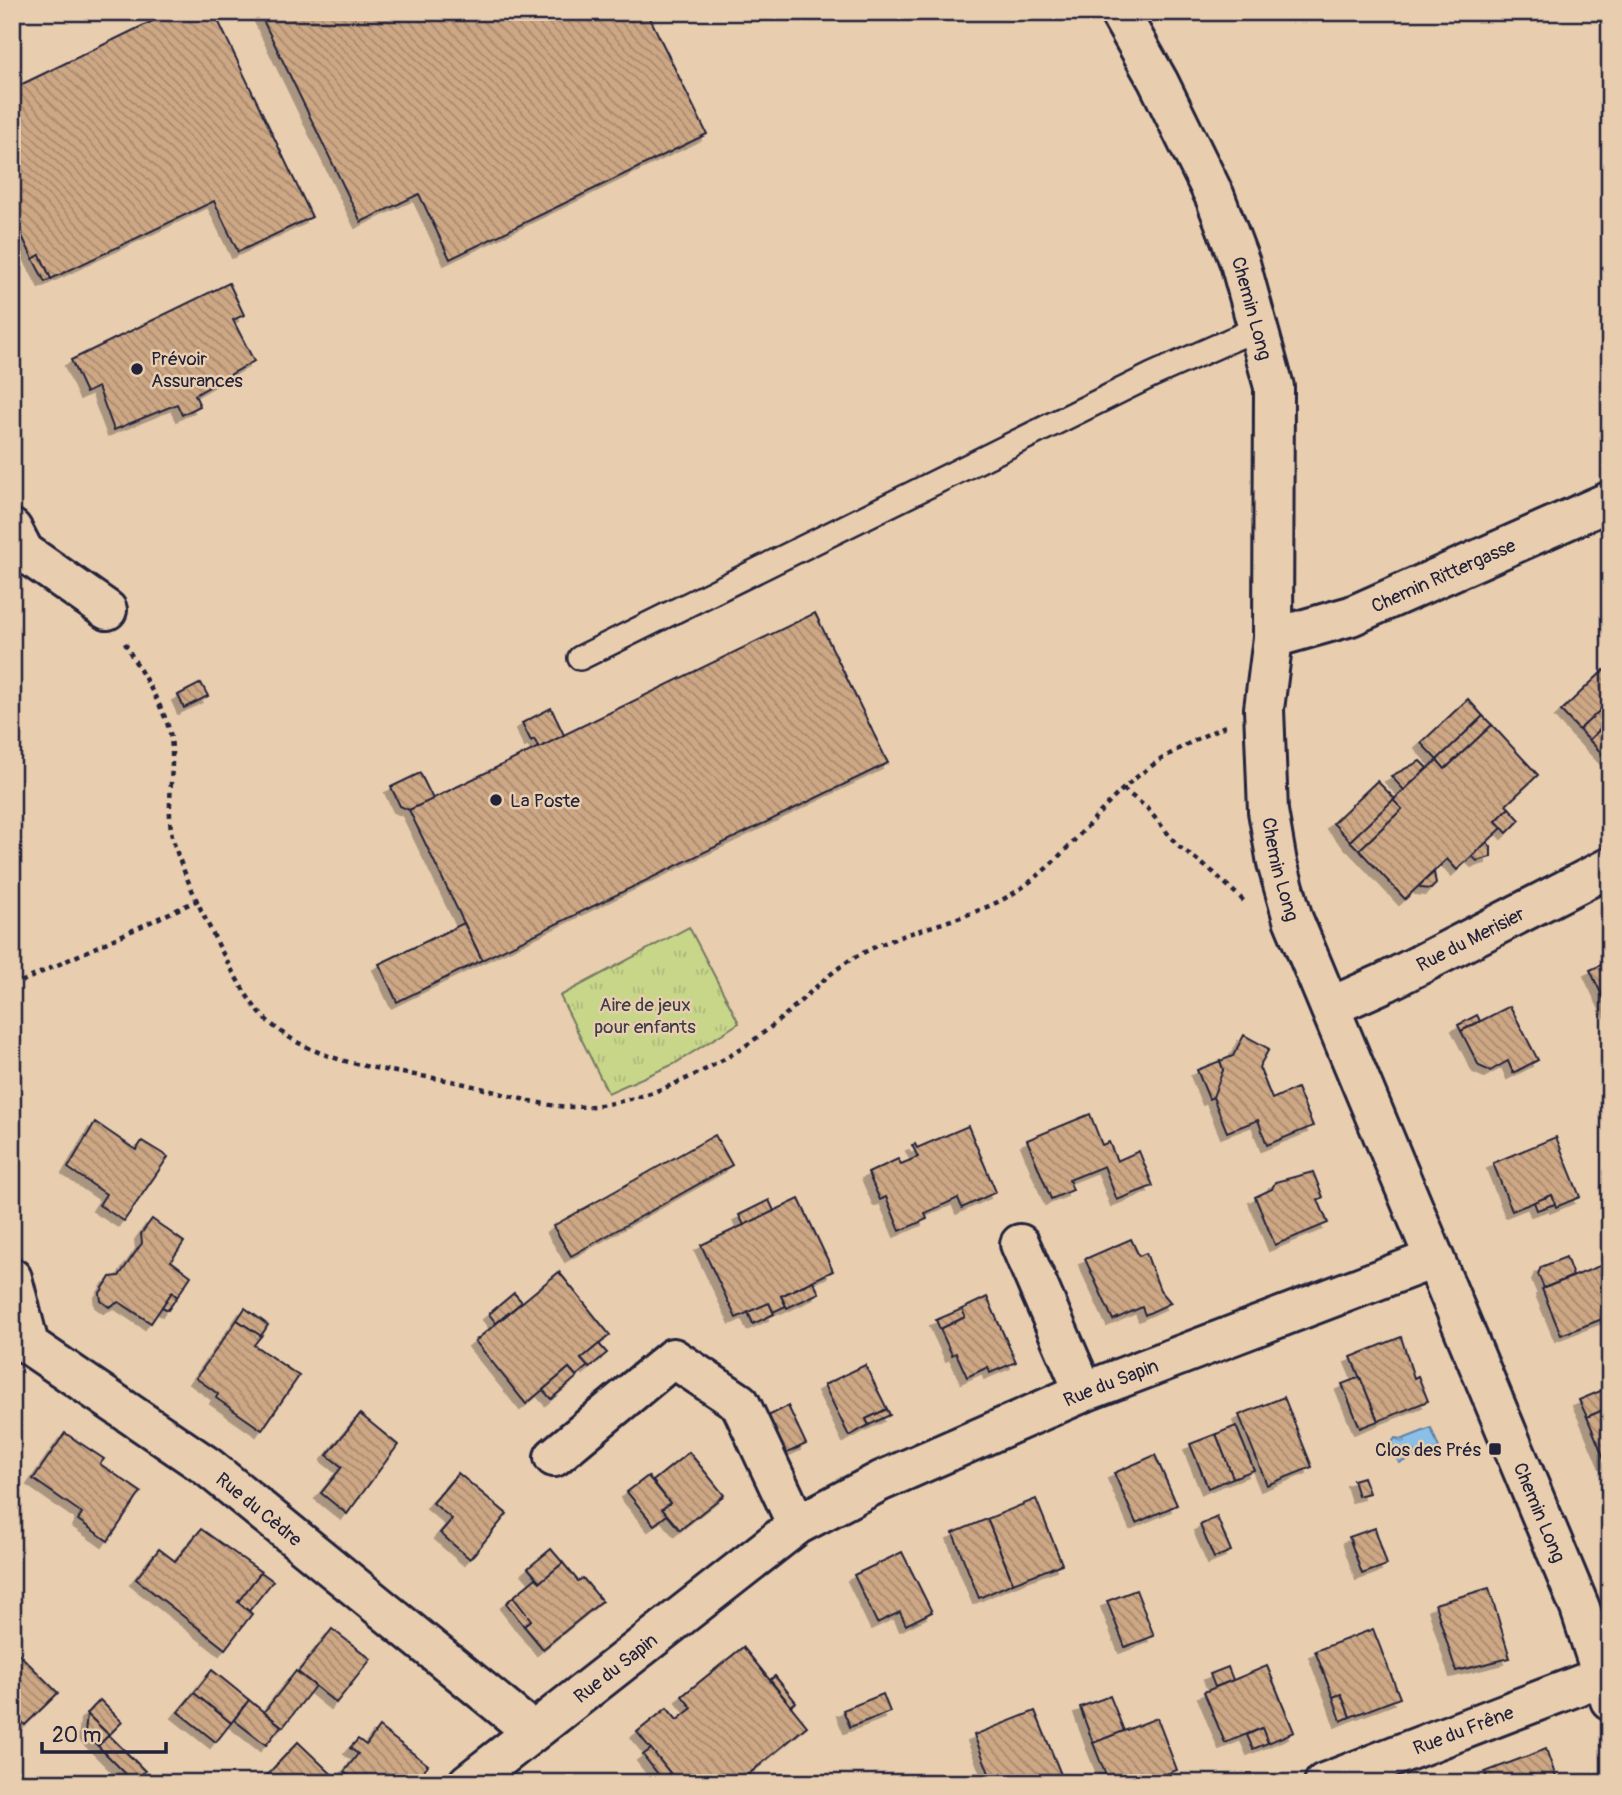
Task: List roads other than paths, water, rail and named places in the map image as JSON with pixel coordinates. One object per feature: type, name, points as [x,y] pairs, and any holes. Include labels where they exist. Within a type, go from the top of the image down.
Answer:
[{"type":"street","name":"Chemin Long","points":[[1118,12],[1158,80],[1215,197],[1240,263],[1275,387],[1273,638],[1264,709],[1268,811],[1277,863],[1293,919],[1580,1608],[1606,1688]]},
{"type":"street","name":"Chemin Rittergasse","points":[[1273,638],[1350,616],[1610,501]]},
{"type":"street","points":[[12,528],[24,552],[107,610]]},
{"type":"street","name":"Rue du Merisier","points":[[1330,1007],[1386,982],[1610,867]]},
{"type":"street","points":[[1020,1244],[1084,1392]]},
{"type":"street","name":"Rue du Sapin","points":[[468,1783],[797,1525],[881,1481],[1084,1392],[1433,1259]]},
{"type":"street","name":"Rue du Cèdre","points":[[12,1278],[29,1345],[208,1467],[532,1731]]},
{"type":"street","points":[[554,1457],[673,1358],[740,1403],[797,1525]]},
{"type":"street","name":"Rue du Frêne","points":[[1325,1783],[1606,1688]]},
{"type":"lane","points":[[580,658],[1152,375],[1258,328]]},
{"type":"water","points":[[1431,1428],[1439,1448],[1399,1463],[1391,1444],[1395,1438],[1403,1439]]},
{"type":"place","name":"Prévoir Assurances","points":[[137,369]]},
{"type":"place","name":"La Poste","points":[[496,800]]},
{"type":"place","name":"Clos des Prés","points":[[1495,1449]]},
{"type":"park label","name":"Aire de jeux pour enfants","points":[[645,1015]]}]
